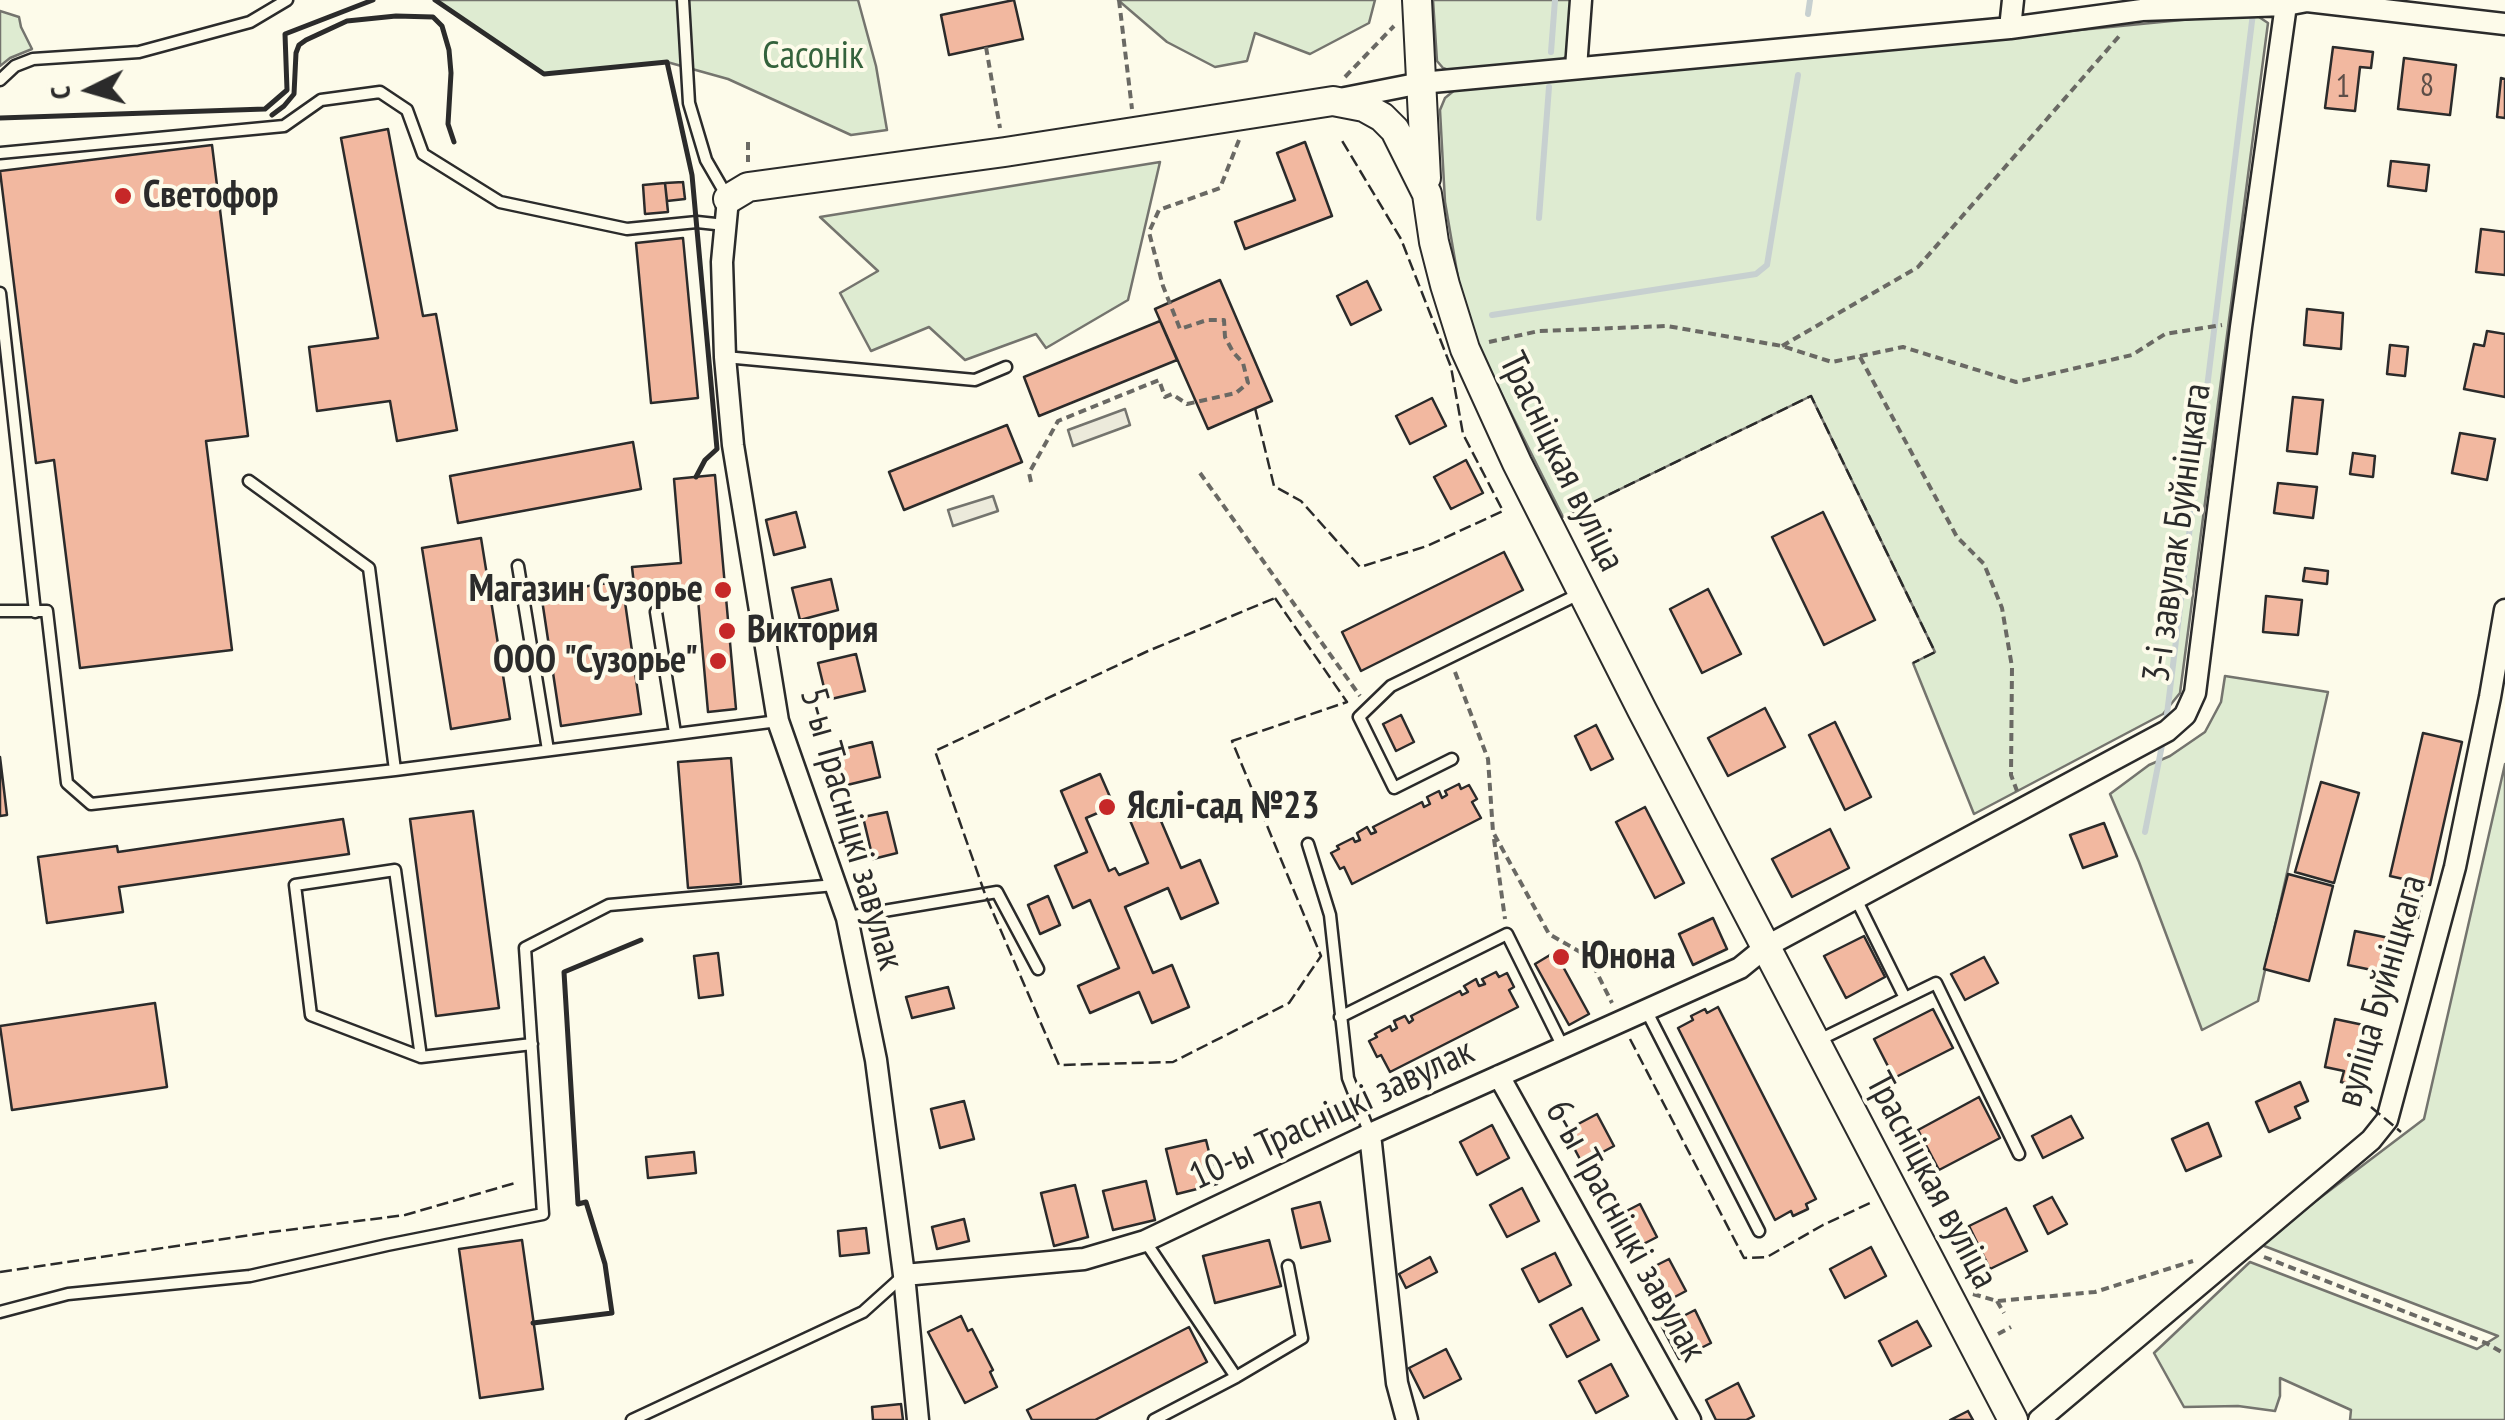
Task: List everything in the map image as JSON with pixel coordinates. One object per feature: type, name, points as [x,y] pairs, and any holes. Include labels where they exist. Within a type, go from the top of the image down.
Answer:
[{"type":"street","points":[[1418,0],[1427,194]]},
{"type":"street","points":[[1576,68],[1581,0]]},
{"type":"street","points":[[2010,28],[2013,0]]},
{"type":"street","points":[[1320,102],[1421,83],[2010,28],[2142,10],[2307,1],[2505,24]]},
{"type":"street","name":"3-і завулак Буйніцкага","points":[[1767,946],[2167,732],[2185,716],[2196,693],[2286,4]]},
{"type":"street","name":"Трасніцкая вуліца","points":[[727,212],[748,187],[1005,152],[1320,102],[1364,107],[1382,117],[1395,130],[1427,194],[1444,286],[1465,349],[1518,463],[2013,1420]]},
{"type":"street","name":"5-ы Трасніцкі завулак","points":[[727,212],[722,262],[733,445],[778,721],[846,918],[876,1060],[918,1420]]},
{"type":"street","name":"вуліца Буйніцкага","points":[[2039,1420],[2371,1140],[2387,1120],[2454,867],[2505,610]]},
{"type":"street","name":"10-ы Трасніцкі завулак","points":[[904,1275],[1084,1259],[1145,1241],[1370,1134],[1740,968],[1767,946]]},
{"type":"street","name":"6-ы Трасніцкі завулак","points":[[1499,1076],[1690,1420]]},
{"type":"street","points":[[1370,1134],[1397,1383],[1407,1420]]},
{"type":"lane","points":[[0,80],[15,66],[33,59],[139,52],[250,22],[287,0]]},
{"type":"lane","points":[[0,153],[284,126],[321,100],[380,92],[408,110],[423,154],[500,202],[628,230],[697,222],[727,212],[689,103],[683,0]]},
{"type":"lane","points":[[0,293],[35,612]]},
{"type":"lane","points":[[725,357],[975,380],[1006,367]]},
{"type":"lane","points":[[249,481],[368,568],[395,770]]},
{"type":"lane","points":[[518,566],[548,750]]},
{"type":"lane","points":[[1452,759],[1394,788],[1359,717],[1392,686],[1582,592]]},
{"type":"lane","points":[[0,612],[47,611],[68,782],[90,804],[778,721]]},
{"type":"lane","points":[[656,612],[675,734]]},
{"type":"lane","points":[[1308,844],[1330,915],[1348,1078],[1370,1134]]},
{"type":"lane","points":[[421,1058],[395,870],[296,885],[312,1015],[421,1058],[532,1044]]},
{"type":"lane","points":[[0,1312],[68,1294],[250,1276],[543,1214],[525,948],[609,905],[835,884]]},
{"type":"lane","points":[[846,918],[997,892],[1038,968]]},
{"type":"lane","points":[[1856,900],[1905,998]]},
{"type":"lane","points":[[1340,1017],[1507,934],[1564,1048]]},
{"type":"lane","points":[[1816,1041],[1936,983],[2019,1154]]},
{"type":"lane","points":[[1645,1010],[1760,1230]]},
{"type":"lane","points":[[1145,1241],[1236,1378]]},
{"type":"lane","points":[[1154,1420],[1236,1378],[1302,1338],[1288,1266]]},
{"type":"lane","points":[[632,1420],[862,1312],[904,1275]]},
{"type":"path","points":[[1118,0],[1134,131]]},
{"type":"path","points":[[1320,102],[1418,0]]},
{"type":"path","points":[[1782,346],[1918,267],[2142,10]]},
{"type":"path","points":[[986,47],[1005,152]]},
{"type":"path","points":[[1031,482],[1029,473],[1058,421],[1159,380],[1165,397],[1172,394],[1188,404],[1236,392],[1248,382],[1226,337],[1224,320],[1206,320],[1180,329],[1148,232],[1159,210],[1220,188],[1248,113]]},
{"type":"path","points":[[1465,349],[1540,330],[1667,326],[1782,346],[1832,362],[1902,347],[2016,382],[2132,355],[2165,334],[2221,326]]},
{"type":"path","points":[[1860,357],[1958,536],[1984,564],[2002,608],[2012,667],[2011,775],[2024,809]]},
{"type":"path","points":[[1200,472],[1368,708]]},
{"type":"path","points":[[1449,658],[1488,759],[1507,934]]},
{"type":"path","points":[[1493,832],[1549,934],[1589,957],[1621,1021]]},
{"type":"path","points":[[2240,1248],[2505,1354]]},
{"type":"path","points":[[1939,1276],[1975,1295],[1997,1301],[2094,1292],[2198,1260]]},
{"type":"path","points":[[1997,1301],[2004,1313]]},
{"type":"green space","name":"Сасонік","points":[[435,0],[858,0],[876,66],[887,130],[851,135],[728,79],[667,62],[544,74]]},
{"type":"green space","points":[[1118,0],[1375,0],[1369,23],[1310,54],[1255,33],[1247,61],[1215,67],[1167,42]]},
{"type":"green space","points":[[1433,0],[1575,0],[1568,55],[1560,61],[1454,72],[1443,68],[1437,61]]},
{"type":"green space","points":[[0,11],[19,17],[32,49],[0,66]]},
{"type":"green space","points":[[2253,13],[2268,23],[2180,693],[2163,714],[1974,814],[1913,663],[1935,652],[1811,396],[1563,517],[1477,345],[1462,301],[1445,202],[1440,110],[1445,98],[1456,89]]},
{"type":"green space","points":[[1160,162],[1128,300],[1046,348],[1036,334],[965,360],[929,327],[871,351],[840,293],[878,271],[820,217]]},
{"type":"green space","points":[[2225,676],[2328,692],[2258,1001],[2202,1030],[2110,794],[2205,732],[2221,702]]},
{"type":"green space","points":[[2505,764],[2505,1420],[2350,1420],[2351,1410],[2280,1378],[2275,1411],[2238,1406],[2184,1407],[2154,1353],[2250,1262],[2477,1349],[2498,1336],[2259,1244],[2424,1119]]},
{"type":"shaded area","points":[[1125,409],[1130,425],[1073,446],[1068,430]]},
{"type":"shaded area","points":[[993,496],[998,511],[953,526],[948,510]]},
{"type":"building","points":[[1014,0],[1023,39],[949,55],[941,15]]},
{"type":"building","points":[[2333,47],[2373,52],[2371,68],[2360,67],[2355,111],[2325,108]]},
{"type":"building","points":[[2404,58],[2456,65],[2450,115],[2398,109]]},
{"type":"building","points":[[2501,78],[2505,79],[2505,118],[2497,117]]},
{"type":"building","points":[[388,129],[423,316],[436,314],[457,430],[397,441],[390,401],[317,411],[309,347],[378,338],[341,138]]},
{"type":"building","points":[[1305,142],[1332,216],[1245,249],[1235,222],[1295,200],[1277,153]]},
{"type":"building","points":[[212,145],[248,436],[206,441],[232,650],[80,668],[54,460],[36,463],[0,171]]},
{"type":"building","points":[[2391,161],[2429,165],[2426,191],[2388,186]]},
{"type":"building","points":[[683,182],[685,199],[667,201],[665,183]]},
{"type":"building","points":[[665,183],[668,212],[645,214],[643,185]]},
{"type":"building","points":[[2481,229],[2505,232],[2505,275],[2476,272]]},
{"type":"building","points":[[683,238],[698,398],[651,403],[636,243]]},
{"type":"building","points":[[1220,280],[1272,401],[1208,429],[1155,309]]},
{"type":"building","points":[[1367,281],[1381,310],[1351,325],[1337,296]]},
{"type":"building","points":[[2307,309],[2343,313],[2341,349],[2304,345]]},
{"type":"building","points":[[1160,321],[1177,360],[1039,416],[1024,377]]},
{"type":"building","points":[[2487,331],[2505,334],[2505,397],[2464,389],[2474,344],[2484,346]]},
{"type":"building","points":[[2390,345],[2408,347],[2405,376],[2387,374]]},
{"type":"building","points":[[2293,397],[2323,400],[2317,454],[2287,451]]},
{"type":"building","points":[[1432,398],[1446,426],[1410,444],[1396,416]]},
{"type":"building","points":[[1007,425],[1022,462],[904,510],[889,472]]},
{"type":"building","points":[[2460,433],[2495,439],[2487,480],[2452,473]]},
{"type":"building","points":[[633,442],[641,489],[458,523],[450,476]]},
{"type":"building","points":[[2353,453],[2375,456],[2373,477],[2350,474]]},
{"type":"building","points":[[1466,460],[1483,493],[1451,509],[1434,477]]},
{"type":"building","points":[[715,475],[736,709],[708,712],[697,588],[635,594],[632,567],[681,563],[674,479]]},
{"type":"building","points":[[2278,483],[2317,487],[2313,518],[2274,513]]},
{"type":"building","points":[[796,512],[805,547],[774,555],[766,520]]},
{"type":"building","points":[[1823,512],[1875,620],[1824,645],[1772,537]]},
{"type":"building","points":[[481,538],[510,719],[451,729],[422,548]]},
{"type":"building","points":[[1504,552],[1523,590],[1361,671],[1342,632]]},
{"type":"building","points":[[2305,568],[2328,571],[2327,584],[2303,581]]},
{"type":"building","points":[[831,579],[838,610],[800,620],[792,588]]},
{"type":"building","points":[[622,581],[641,714],[561,726],[541,593]]},
{"type":"building","points":[[1708,589],[1741,654],[1702,673],[1670,609]]},
{"type":"building","points":[[2266,596],[2302,600],[2298,635],[2263,632]]},
{"type":"building","points":[[856,654],[865,691],[827,700],[818,663]]},
{"type":"building","points":[[1765,708],[1785,747],[1728,776],[1708,738]]},
{"type":"building","points":[[1401,715],[1414,742],[1396,751],[1383,724]]},
{"type":"building","points":[[1835,722],[1871,797],[1845,810],[1809,735]]},
{"type":"building","points":[[1596,725],[1613,759],[1591,770],[1575,736]]},
{"type":"building","points":[[2423,733],[2462,742],[2430,885],[2390,876]]},
{"type":"building","points":[[872,742],[880,777],[843,786],[835,751]]},
{"type":"building","points":[[0,757],[7,815],[0,816]]},
{"type":"building","points":[[731,758],[741,884],[688,888],[678,762]]},
{"type":"building","points":[[1100,774],[1114,806],[1086,818],[1109,871],[1115,868],[1119,875],[1148,863],[1129,818],[1155,807],[1181,868],[1200,860],[1218,903],[1181,919],[1168,888],[1125,907],[1153,973],[1172,965],[1189,1007],[1152,1023],[1139,992],[1090,1013],[1078,986],[1119,968],[1090,900],[1073,908],[1055,866],[1087,852],[1061,791]]},
{"type":"building","points":[[2321,782],[2359,793],[2334,883],[2295,872]]},
{"type":"building","points":[[1459,784],[1461,789],[1469,785],[1481,818],[1352,884],[1331,853],[1339,849],[1337,846],[1353,838],[1355,842],[1360,840],[1357,833],[1367,827],[1371,834],[1376,832],[1373,827],[1422,802],[1424,807],[1430,804],[1427,797],[1439,791],[1442,798],[1447,795],[1445,791]]},
{"type":"building","points":[[1645,807],[1684,883],[1655,898],[1616,822]]},
{"type":"building","points":[[473,811],[499,1008],[436,1016],[410,819]]},
{"type":"building","points":[[887,812],[897,853],[873,859],[863,817]]},
{"type":"building","points":[[343,819],[349,854],[119,887],[123,912],[47,923],[38,857],[117,846],[118,852]]},
{"type":"building","points":[[2104,823],[2117,856],[2083,868],[2070,835]]},
{"type":"building","points":[[1830,829],[1849,868],[1792,897],[1772,859]]},
{"type":"building","points":[[2288,874],[2333,886],[2309,981],[2264,969]]},
{"type":"building","points":[[2403,889],[2422,893],[2418,918],[2399,914]]},
{"type":"building","points":[[1048,896],[1060,925],[1040,934],[1028,905]]},
{"type":"building","points":[[1713,918],[1727,949],[1693,965],[1679,934]]},
{"type":"building","points":[[2355,931],[2394,939],[2386,973],[2348,965]]},
{"type":"building","points":[[1864,936],[1885,977],[1846,998],[1824,956]]},
{"type":"building","points":[[1555,952],[1589,1014],[1569,1025],[1535,964]]},
{"type":"building","points":[[718,953],[723,995],[699,998],[694,956]]},
{"type":"building","points":[[1984,957],[1998,983],[1965,1000],[1951,974]]},
{"type":"building","points":[[1496,972],[1499,977],[1507,973],[1514,987],[1509,990],[1518,1007],[1390,1072],[1381,1055],[1377,1057],[1369,1041],[1377,1037],[1375,1034],[1390,1026],[1392,1031],[1397,1028],[1394,1021],[1405,1016],[1409,1023],[1413,1020],[1411,1016],[1460,991],[1462,995],[1468,992],[1464,986],[1476,979],[1479,986],[1485,984],[1482,979]]},
{"type":"building","points":[[948,987],[954,1008],[912,1018],[906,997]]},
{"type":"building","points":[[155,1003],[167,1087],[12,1110],[0,1026]]},
{"type":"building","points":[[1718,1007],[1816,1199],[1806,1204],[1808,1209],[1793,1216],[1791,1211],[1775,1220],[1678,1028],[1693,1020],[1691,1016]]},
{"type":"building","points":[[1933,1009],[1953,1048],[1894,1078],[1874,1039]]},
{"type":"building","points":[[2335,1019],[2373,1027],[2361,1087],[2341,1082],[2344,1071],[2325,1067]]},
{"type":"building","points":[[2300,1082],[2308,1101],[2295,1107],[2300,1118],[2269,1132],[2256,1102]]},
{"type":"building","points":[[1979,1097],[2000,1138],[1939,1170],[1918,1130]]},
{"type":"building","points":[[964,1101],[974,1139],[940,1148],[931,1109]]},
{"type":"building","points":[[1597,1114],[1614,1146],[1582,1163],[1565,1131]]},
{"type":"building","points":[[2071,1116],[2083,1138],[2043,1158],[2032,1136]]},
{"type":"building","points":[[2208,1123],[2221,1156],[2186,1171],[2172,1139]]},
{"type":"building","points":[[1492,1125],[1509,1158],[1477,1175],[1460,1142]]},
{"type":"building","points":[[1206,1140],[1217,1184],[1177,1194],[1166,1149]]},
{"type":"building","points":[[694,1152],[696,1173],[648,1178],[646,1157]]},
{"type":"building","points":[[1146,1181],[1155,1220],[1113,1230],[1103,1191]]},
{"type":"building","points":[[1075,1185],[1088,1237],[1054,1246],[1041,1193]]},
{"type":"building","points":[[1522,1188],[1539,1221],[1507,1237],[1490,1205]]},
{"type":"building","points":[[2052,1197],[2067,1224],[2048,1234],[2034,1206]]},
{"type":"building","points":[[1320,1202],[1330,1241],[1301,1248],[1292,1209]]},
{"type":"building","points":[[1640,1204],[1657,1237],[1624,1254],[1607,1221]]},
{"type":"building","points":[[2006,1208],[2027,1251],[1990,1269],[1969,1226]]},
{"type":"building","points":[[964,1219],[969,1241],[937,1249],[932,1227]]},
{"type":"building","points":[[866,1228],[869,1253],[840,1256],[838,1231]]},
{"type":"building","points":[[522,1240],[543,1389],[480,1398],[459,1249]]},
{"type":"building","points":[[1269,1240],[1281,1286],[1215,1303],[1203,1256]]},
{"type":"building","points":[[1871,1247],[1886,1276],[1845,1298],[1830,1269]]},
{"type":"building","points":[[1555,1253],[1571,1285],[1539,1302],[1522,1269]]},
{"type":"building","points":[[1430,1257],[1437,1272],[1406,1288],[1399,1274]]},
{"type":"building","points":[[1669,1259],[1686,1291],[1654,1308],[1637,1275]]},
{"type":"building","points":[[1582,1308],[1599,1340],[1567,1357],[1550,1325]]},
{"type":"building","points":[[1695,1310],[1711,1343],[1679,1359],[1662,1327]]},
{"type":"building","points":[[961,1316],[993,1370],[990,1372],[997,1387],[965,1403],[928,1332]]},
{"type":"building","points":[[1917,1321],[1931,1346],[1892,1366],[1879,1341]]},
{"type":"building","points":[[1189,1327],[1207,1362],[1095,1420],[1032,1420],[1027,1410]]},
{"type":"building","points":[[1446,1349],[1461,1379],[1424,1398],[1409,1368]]},
{"type":"building","points":[[1611,1364],[1628,1396],[1596,1413],[1579,1381]]},
{"type":"building","points":[[1738,1383],[1754,1416],[1746,1420],[1716,1420],[1706,1400]]},
{"type":"building","points":[[901,1404],[903,1420],[873,1420],[872,1407]]},
{"type":"building","points":[[1968,1411],[1973,1420],[1950,1420]]},
{"type":"waterway","points":[[1551,52],[1555,0]]},
{"type":"waterway","points":[[1808,14],[1810,0]]},
{"type":"waterway","points":[[2166,722],[2253,13]]},
{"type":"waterway","points":[[1492,315],[1756,274],[1767,265],[1798,75]]},
{"type":"waterway","points":[[1539,218],[1549,87]]},
{"type":"waterway","points":[[2145,832],[2163,740]]},
{"type":"fence","points":[[1255,408],[1274,486],[1301,501],[1360,567],[1427,546],[1503,511],[1463,434],[1451,367],[1401,239],[1341,139]]},
{"type":"fence","points":[[1563,517],[1811,396],[1935,652],[1913,663]]},
{"type":"fence","points":[[1275,598],[1347,702],[1232,741],[1321,956],[1289,1003],[1173,1062],[1059,1065],[985,894],[935,751],[1148,651],[1275,598]]},
{"type":"fence","points":[[1630,1039],[1744,1258],[1767,1257],[1870,1203]]},
{"type":"fence","points":[[2371,1107],[2401,1132]]},
{"type":"fence","points":[[0,1272],[405,1215],[515,1183]]},
{"type":"wall","points":[[0,118],[265,109],[287,90],[285,34],[373,0]]},
{"type":"wall","points":[[435,0],[544,74],[667,62],[692,175],[717,449],[696,477]]},
{"type":"wall","points":[[272,115],[294,94],[296,53],[306,40],[347,21],[433,17],[442,26],[449,50],[448,124],[454,142]]},
{"type":"wall","points":[[533,1323],[612,1313],[605,1264],[586,1202],[578,1204],[564,972],[641,940]]},
{"type":"place","name":"Светофор","points":[[123,196]]},
{"type":"place","name":"Магазин Сузорье","points":[[723,590]]},
{"type":"place","name":"Виктория","points":[[727,631]]},
{"type":"place","name":"ООО \"Сузорье\"","points":[[718,661]]},
{"type":"place","name":"Яслі-сад №23","points":[[1107,807]]},
{"type":"place","name":"Юнона","points":[[1561,957]]}]
